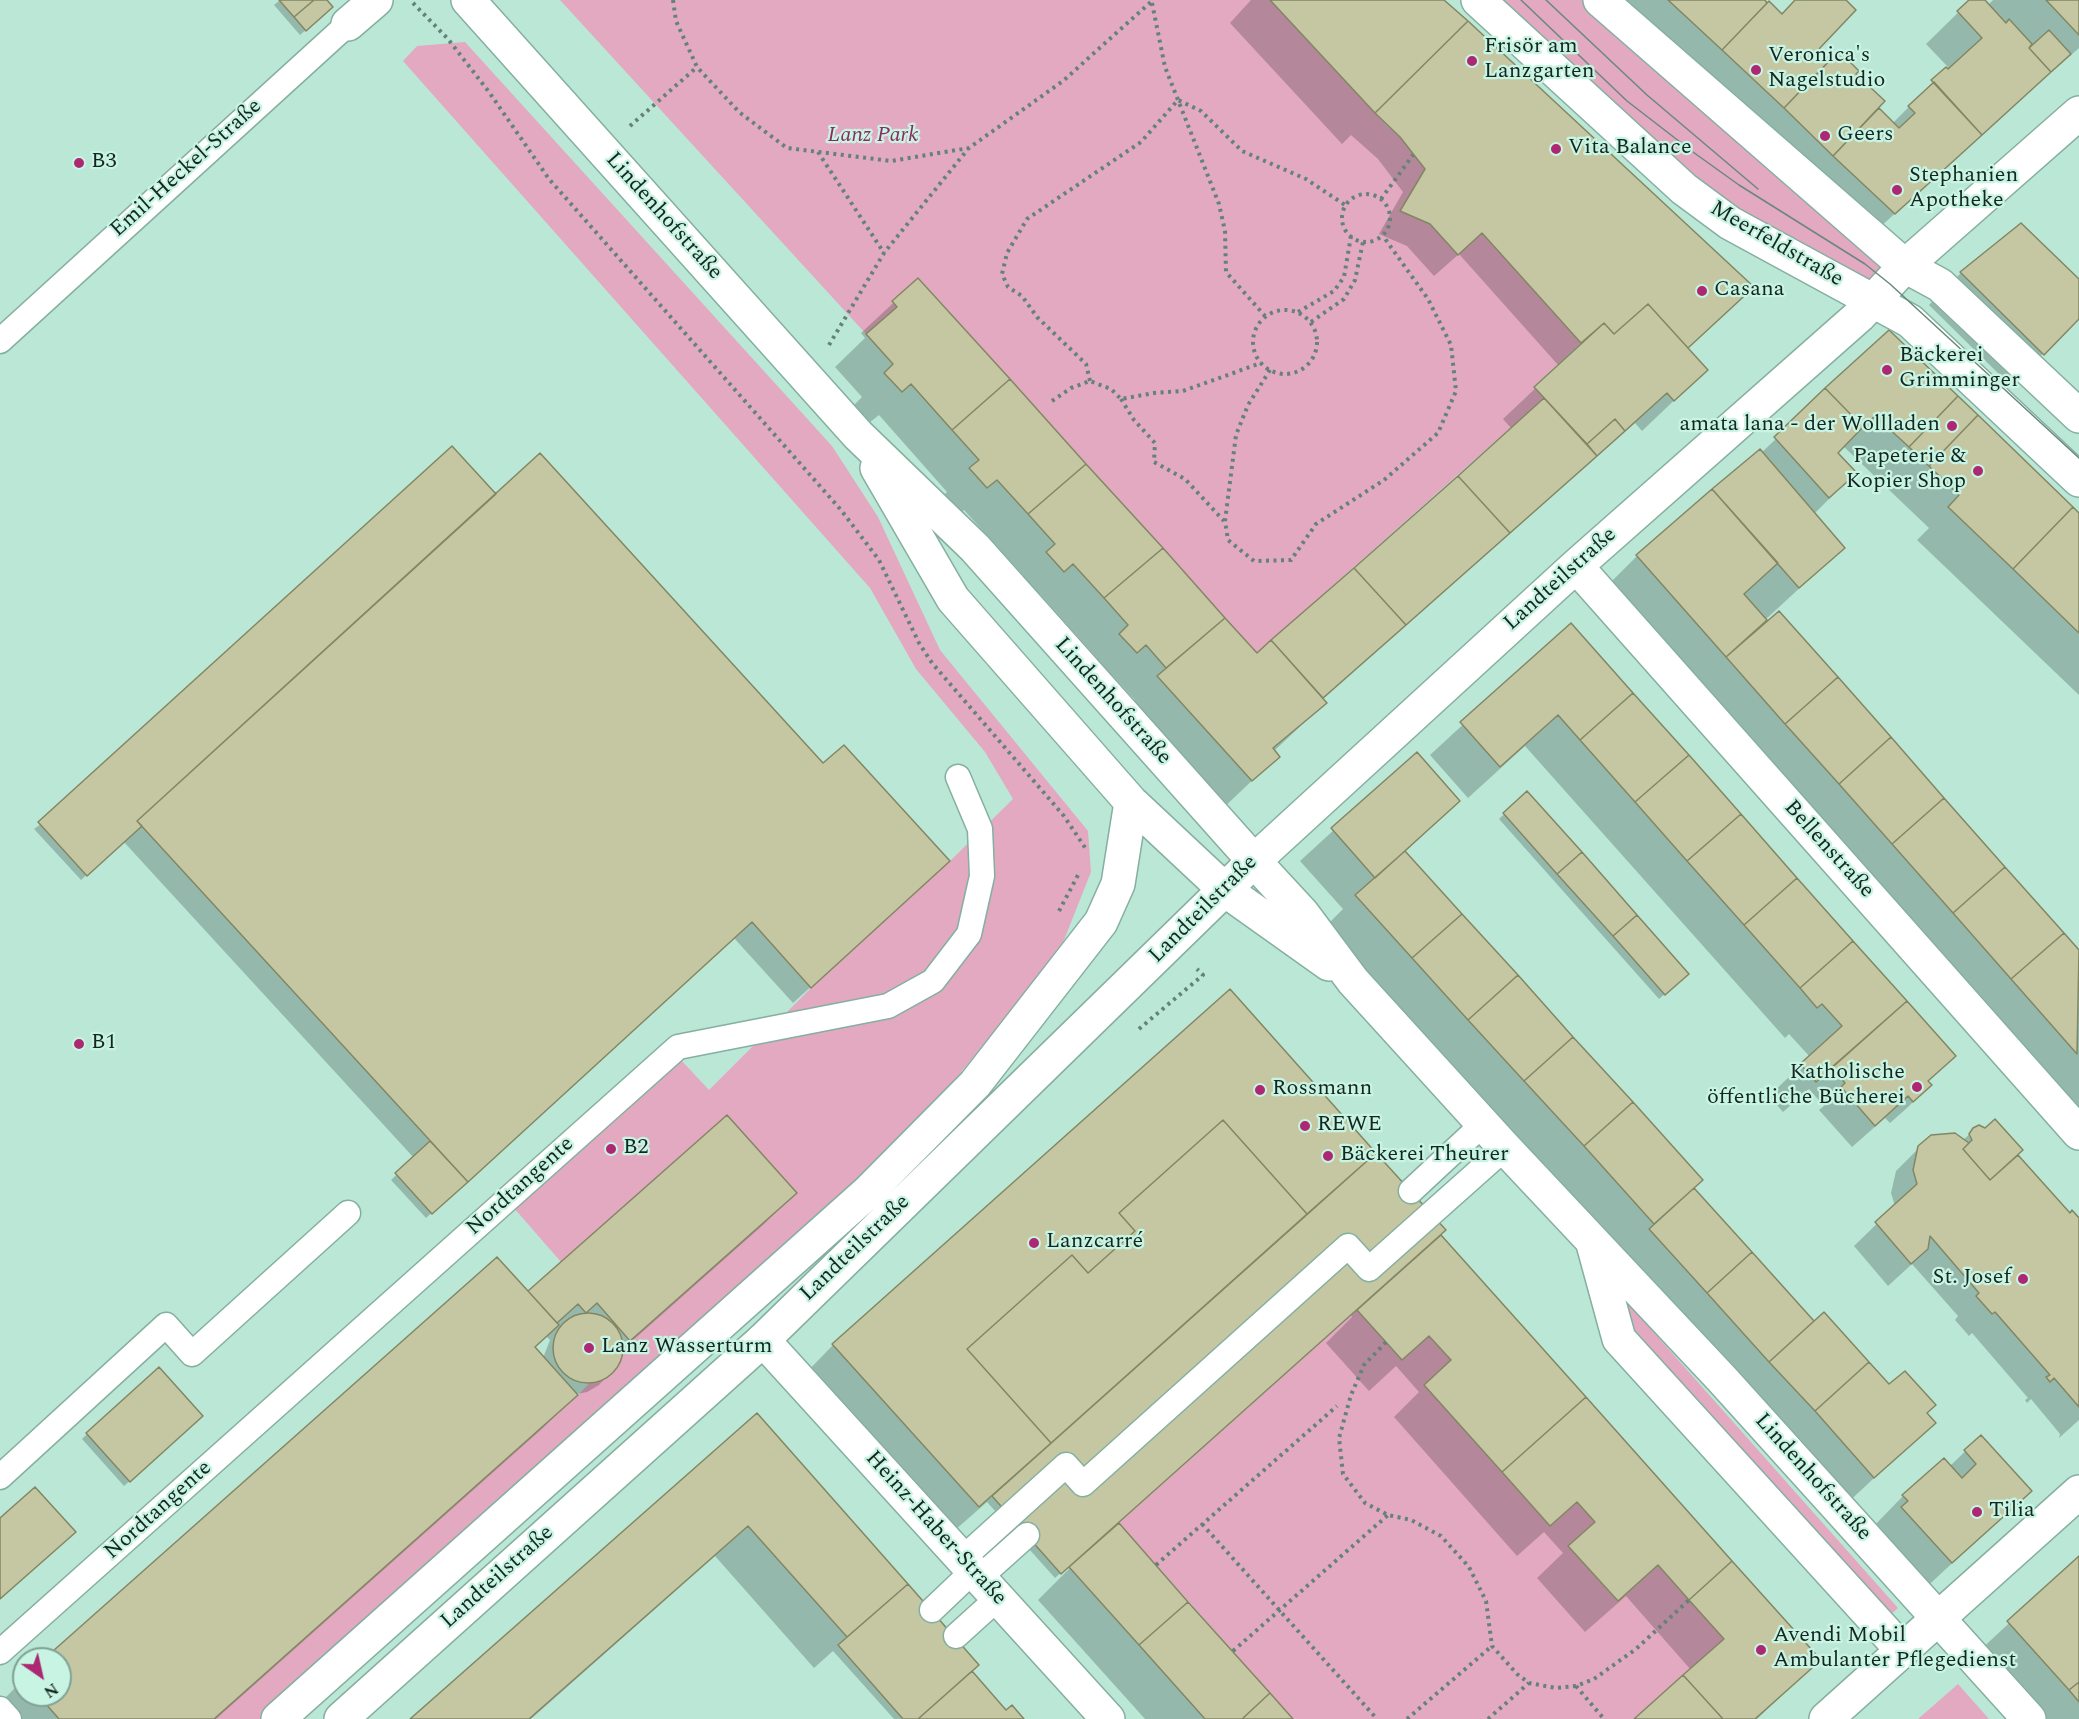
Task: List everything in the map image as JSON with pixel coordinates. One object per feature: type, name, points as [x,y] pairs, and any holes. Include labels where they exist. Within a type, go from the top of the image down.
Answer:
[{"type":"street","name":"Emil-Heckel-Straße","points":[[348,24],[376,0]]},
{"type":"street","name":"Lindenhofstraße","points":[[468,0],[858,435],[975,548],[1303,914],[1353,981],[1939,1618],[2029,1719]]},
{"type":"street","name":"Meerfeldstraße","points":[[1478,0],[1684,189],[1730,223],[1910,321],[2079,480]]},
{"type":"street","points":[[1600,0],[1905,266],[1940,285],[2079,416]]},
{"type":"street","name":"Landteilstraße","points":[[341,1719],[763,1340],[1254,861],[1576,566],[1874,301],[1905,266],[2079,113]]},
{"type":"street","name":"Lindenhofstraße","points":[[858,435],[953,599],[1131,802],[1225,890],[1353,981]]},
{"type":"street","name":"Bellenstraße","points":[[1576,566],[2079,1133]]},
{"type":"street","name":"Landteilstraße","points":[[278,1719],[868,1192],[975,1083],[1101,922],[1118,884],[1131,802]]},
{"type":"street","name":"Lindenhofstraße","points":[[1592,1240],[1619,1339],[1902,1650]]},
{"type":"street","name":"Heinz-Haber-Straße","points":[[763,1340],[1108,1719]]},
{"type":"street","points":[[1826,1719],[2079,1492]]},
{"type":"lane","name":"Emil-Heckel-Straße","points":[[0,341],[348,24]]},
{"type":"lane","name":"Nordtangente","points":[[0,1652],[678,1047],[888,1006],[933,981],[969,934],[982,876],[980,830],[958,777]]},
{"type":"lane","points":[[1411,1191],[1483,1124]]},
{"type":"lane","points":[[956,1636],[978,1576],[1066,1465],[1083,1484],[1348,1246],[1369,1269],[1505,1148]]},
{"type":"lane","points":[[0,1477],[166,1324],[192,1354],[348,1213]]},
{"type":"lane","points":[[933,1610],[1027,1535]]},
{"type":"lane","points":[[0,1709],[9,1719]]},
{"type":"path","points":[[410,0],[448,39],[549,179],[841,510],[879,560],[919,643],[932,663],[1064,816],[1088,853]]},
{"type":"path","points":[[673,0],[676,21],[697,67],[740,112],[787,148],[891,161],[969,148]]},
{"type":"path","points":[[1153,1],[1165,67],[1220,204],[1225,231],[1226,272],[1265,316]]},
{"type":"path","points":[[808,380],[884,253],[969,148],[1063,81],[1153,1]]},
{"type":"path","points":[[603,151],[697,67]]},
{"type":"path","points":[[1178,100],[1201,111],[1242,151],[1306,179],[1345,205]]},
{"type":"path","points":[[1090,381],[1086,364],[1037,317],[1022,296],[1008,287],[1002,274],[1006,253],[1028,219],[1141,142],[1178,100]]},
{"type":"path","points":[[818,152],[884,253]]},
{"type":"path","points":[[1381,199],[1413,155]]},
{"type":"path","points":[[1362,194],[1371,194],[1381,199],[1387,205],[1390,219],[1383,236],[1363,242],[1351,236],[1342,221],[1345,205],[1362,194]]},
{"type":"path","points":[[1298,312],[1311,322],[1316,331],[1318,345],[1315,355],[1308,365],[1287,374],[1270,370],[1255,354],[1254,335],[1265,316],[1277,311],[1298,312],[1334,291],[1344,277],[1351,236]]},
{"type":"path","points":[[1270,370],[1248,405],[1236,435],[1224,521],[1228,540],[1254,561],[1291,560],[1316,524],[1384,480],[1438,433],[1456,391],[1451,345],[1428,299],[1383,236]]},
{"type":"path","points":[[1311,322],[1344,299],[1354,280],[1363,242]]},
{"type":"path","points":[[1121,399],[1183,391],[1261,363]]},
{"type":"path","points":[[1052,401],[1071,388],[1090,381],[1111,389],[1155,443],[1154,462],[1185,478],[1224,521]]},
{"type":"path","points":[[1386,1342],[1364,1365],[1339,1438],[1343,1474],[1365,1503],[1388,1515],[1411,1520],[1440,1536],[1469,1567],[1486,1601],[1492,1646],[1517,1674],[1529,1683],[1556,1688],[1576,1686],[1594,1679],[1636,1649],[1689,1600]]},
{"type":"path","points":[[1156,1565],[1337,1406]]},
{"type":"path","points":[[1233,1651],[1388,1515]]},
{"type":"path","points":[[1203,1524],[1377,1719]]},
{"type":"path","points":[[1407,1719],[1492,1646]]},
{"type":"path","points":[[1488,1719],[1529,1683]]},
{"type":"path","points":[[1576,1686],[1604,1719]]},
{"type":"green space","name":"Lanz Park","points":[[560,0],[1270,0],[1387,126],[1400,137],[1425,169],[1430,224],[1458,255],[1482,233],[1581,343],[1534,386],[1544,398],[1257,653],[919,278],[892,300],[897,307],[866,334]]},
{"type":"green space","points":[[1478,0],[1600,0],[1905,266],[1874,301],[1789,254]]},
{"type":"green space","points":[[465,42],[832,446],[878,517],[940,650],[1088,831],[1091,872],[1064,940],[1032,986],[919,1123],[826,1214],[260,1719],[214,1719],[578,1395],[630,1341],[797,1193],[727,1115],[561,1262],[513,1207],[680,1059],[709,1090],[811,988],[950,861],[1013,799],[985,752],[916,669],[870,588],[403,61],[417,46]]},
{"type":"green space","points":[[1618,1292],[1898,1608],[1886,1619],[1631,1333]]},
{"type":"green space","points":[[1357,1310],[1402,1360],[1429,1336],[1451,1360],[1425,1385],[1577,1502],[1595,1522],[1568,1546],[1617,1601],[1658,1565],[1724,1639],[1634,1719],[1293,1719],[1119,1523]]},
{"type":"green space","points":[[1958,1684],[1989,1719],[1918,1719]]},
{"type":"building","points":[[279,0],[314,0],[294,17]]},
{"type":"building","points":[[314,0],[327,0],[333,7],[306,31],[294,17]]},
{"type":"building","points":[[1270,0],[1444,0],[1468,21],[1375,113]]},
{"type":"building","points":[[1668,0],[1765,0],[1767,3],[1722,50]]},
{"type":"building","points":[[1795,0],[1846,0],[1856,10],[1819,49],[1830,60],[1784,108],[1722,50],[1769,1],[1782,14]]},
{"type":"building","points":[[1969,0],[1985,0],[2006,23],[2009,19],[2032,44],[2029,48],[2051,72],[1982,135],[1931,80],[1946,67],[1948,69],[1982,38],[1957,11]]},
{"type":"building","points":[[2046,0],[2079,0],[2079,35]]},
{"type":"building","points":[[1468,21],[1754,287],[1688,348],[1648,304],[1614,334],[1604,323],[1581,343],[1482,233],[1458,255],[1430,224],[1400,211],[1425,169],[1400,137],[1375,113]]},
{"type":"building","points":[[2049,30],[2071,54],[2051,72],[2029,48]]},
{"type":"building","points":[[1839,51],[1859,71],[1856,74],[1885,101],[1833,156],[1784,108]]},
{"type":"building","points":[[1934,82],[1982,135],[1895,214],[1833,156],[1879,108],[1899,128],[1915,113],[1908,106]]},
{"type":"building","points":[[2021,223],[2079,279],[2079,319],[2044,355],[1960,272]]},
{"type":"building","points":[[918,278],[1010,379],[952,430],[911,384],[902,392],[884,373],[893,364],[866,334],[897,307],[892,301]]},
{"type":"building","points":[[1648,304],[1708,370],[1674,401],[1667,393],[1625,431],[1615,419],[1587,444],[1534,387],[1604,323],[1614,334]]},
{"type":"building","points":[[1889,330],[1958,396],[1909,447],[1875,416],[1863,427],[1825,388]]},
{"type":"building","points":[[1010,379],[1086,464],[1028,514],[997,480],[987,488],[969,468],[979,460],[952,430]]},
{"type":"building","points":[[1825,388],[1863,427],[1838,453],[1857,473],[1829,498],[1774,437]]},
{"type":"building","points":[[1958,396],[1978,415],[1929,466],[1909,447]]},
{"type":"building","points":[[1544,398],[1597,456],[1510,533],[1458,476]]},
{"type":"building","points":[[1978,415],[2073,507],[2013,569],[1948,507],[1959,495],[1929,466]]},
{"type":"building","points":[[1615,419],[1625,431],[1597,456],[1587,444]]},
{"type":"building","points":[[452,446],[496,494],[137,821],[142,826],[87,876],[38,822]]},
{"type":"building","points":[[1760,449],[1845,548],[1799,588],[1712,489]]},
{"type":"building","points":[[540,453],[823,763],[844,745],[950,861],[811,988],[752,922],[468,1182],[137,821]]},
{"type":"building","points":[[1086,464],[1163,548],[1104,598],[1073,564],[1064,572],[1046,552],[1055,544],[1028,514]]},
{"type":"building","points":[[1458,476],[1510,533],[1406,625],[1354,568]]},
{"type":"building","points":[[1712,489],[1778,563],[1744,594],[1767,620],[1726,657],[1636,555]]},
{"type":"building","points":[[2073,507],[2079,513],[2079,633],[2013,569]]},
{"type":"building","points":[[1163,548],[1225,618],[1166,668],[1146,645],[1137,653],[1119,634],[1128,625],[1104,598]]},
{"type":"building","points":[[1354,568],[1406,625],[1323,698],[1271,640]]},
{"type":"building","points":[[1779,611],[1838,677],[1785,724],[1726,657]]},
{"type":"building","points":[[1225,618],[1257,653],[1271,640],[1327,703],[1273,748],[1280,757],[1252,781],[1157,676]]},
{"type":"building","points":[[1571,623],[1633,693],[1580,740],[1558,715],[1500,767],[1460,722]]},
{"type":"building","points":[[1838,677],[1891,737],[1839,784],[1785,724]]},
{"type":"building","points":[[1633,693],[1689,755],[1635,802],[1580,740]]},
{"type":"building","points":[[1891,737],[1944,798],[1892,844],[1839,784]]},
{"type":"building","points":[[1417,752],[1460,801],[1375,878],[1331,828]]},
{"type":"building","points":[[1689,755],[1741,814],[1687,861],[1635,802]]},
{"type":"building","points":[[1527,791],[1582,852],[1557,874],[1503,813]]},
{"type":"building","points":[[1944,798],[2005,867],[1953,913],[1892,844]]},
{"type":"building","points":[[1741,814],[1797,878],[1744,925],[1687,861]]},
{"type":"building","points":[[1405,851],[1462,914],[1412,958],[1355,895]]},
{"type":"building","points":[[1582,852],[1637,915],[1613,936],[1557,874]]},
{"type":"building","points":[[2005,867],[2064,933],[2011,979],[1953,913]]},
{"type":"building","points":[[1797,878],[1853,941],[1800,988],[1744,925]]},
{"type":"building","points":[[1462,914],[1518,975],[1468,1020],[1412,958]]},
{"type":"building","points":[[1637,915],[1689,974],[1665,995],[1613,936]]},
{"type":"building","points":[[2064,933],[2079,950],[2077,1054],[2011,979]]},
{"type":"building","points":[[1853,941],[1907,1001],[1816,1082],[1800,1064],[1842,1026],[1822,1004],[1817,1008],[1800,988]]},
{"type":"building","points":[[1518,975],[1573,1037],[1524,1081],[1468,1020]]},
{"type":"building","name":"Lanzcarré","points":[[1230,989],[1376,1153],[1307,1214],[1223,1120],[1119,1213],[1135,1231],[1088,1273],[1072,1255],[967,1349],[1051,1443],[979,1507],[832,1344]]},
{"type":"building","points":[[1907,1001],[1956,1056],[1928,1081],[1932,1085],[1913,1102],[1908,1096],[1875,1126],[1841,1087],[1845,1083],[1832,1067]]},
{"type":"building","points":[[1573,1037],[1633,1102],[1584,1146],[1524,1081]]},
{"type":"building","points":[[1633,1102],[1703,1180],[1654,1224],[1584,1146]]},
{"type":"building","points":[[727,1115],[797,1193],[630,1341],[597,1303],[586,1313],[578,1304],[557,1323],[528,1291]]},
{"type":"building","points":[[1995,1119],[2023,1150],[1990,1180],[1963,1149],[1972,1140],[1969,1134],[1973,1128],[1979,1125],[1985,1128]]},
{"type":"building","points":[[1223,1120],[1307,1214],[1051,1443],[967,1349],[1072,1255],[1088,1273],[1135,1231],[1119,1213]]},
{"type":"building","name":"St. Josef","points":[[1955,1133],[1969,1143],[1963,1149],[1990,1180],[2018,1155],[2070,1213],[2072,1210],[2079,1218],[2079,1407],[2054,1378],[2050,1382],[2046,1377],[2050,1375],[1995,1312],[1992,1314],[1976,1296],[1979,1293],[1930,1236],[1928,1249],[1911,1264],[1875,1222],[1917,1184],[1913,1170],[1918,1146],[1931,1135]]},
{"type":"building","points":[[430,1141],[468,1182],[432,1214],[395,1173]]},
{"type":"building","points":[[1376,1153],[1446,1230],[1061,1574],[992,1496]]},
{"type":"building","points":[[1694,1188],[1752,1252],[1707,1293],[1649,1229]]},
{"type":"building","points":[[1441,1235],[1586,1397],[1502,1472],[1424,1385],[1451,1360],[1429,1336],[1402,1360],[1357,1310]]},
{"type":"building","points":[[1752,1252],[1814,1321],[1769,1362],[1707,1293]]},
{"type":"building","points":[[497,1257],[559,1325],[535,1347],[578,1395],[214,1719],[59,1719],[48,1707],[72,1707],[72,1647],[58,1647]]},
{"type":"building","points":[[1824,1312],[1869,1362],[1815,1411],[1769,1362]]},
{"type":"building","name":"Lanz Wasserturm","points":[[588,1313],[601,1316],[613,1323],[620,1335],[623,1348],[620,1361],[613,1373],[601,1380],[588,1383],[575,1380],[563,1373],[556,1361],[553,1348],[556,1335],[563,1323],[575,1316]]},
{"type":"building","points":[[1869,1362],[1889,1384],[1905,1371],[1936,1405],[1927,1413],[1936,1423],[1874,1478],[1815,1411]]},
{"type":"building","points":[[159,1367],[203,1416],[130,1482],[86,1433]]},
{"type":"building","points":[[1586,1397],[1732,1561],[1689,1600],[1658,1565],[1618,1601],[1568,1546],[1595,1522],[1577,1502],[1550,1526],[1502,1472]]},
{"type":"building","points":[[757,1413],[908,1584],[847,1637],[748,1526],[529,1719],[410,1719]]},
{"type":"building","points":[[1981,1435],[2032,1491],[1952,1563],[1901,1507],[1908,1501],[1902,1495],[1944,1458],[1962,1478],[1976,1464],[1964,1450]]},
{"type":"building","points":[[35,1487],[76,1532],[0,1599],[0,1518]]},
{"type":"building","points":[[1119,1523],[1188,1602],[1139,1645],[1069,1567]]},
{"type":"building","points":[[2079,1556],[2079,1682],[2069,1690],[2007,1621]]},
{"type":"building","name":"Avendi Mobil Ambulanter Pflegedienst","points":[[1732,1561],[1821,1660],[1755,1719],[1723,1719],[1683,1675],[1724,1639],[1689,1600]]},
{"type":"building","points":[[908,1584],[979,1665],[918,1719],[903,1719],[838,1645]]},
{"type":"building","points":[[1188,1602],[1270,1693],[1242,1719],[1205,1719],[1139,1645]]},
{"type":"building","points":[[972,1671],[1006,1710],[1012,1705],[1024,1719],[918,1719]]},
{"type":"building","points":[[1683,1675],[1723,1719],[1634,1719]]},
{"type":"building","points":[[2079,1682],[2079,1702],[2069,1690]]},
{"type":"building","points":[[1270,1693],[1293,1719],[1242,1719]]},
{"type":"tram line","points":[[1521,0],[1627,101],[1693,152],[1739,185],[1865,264],[1890,284],[2079,458]]},
{"type":"tram line","points":[[1546,0],[1647,95],[1758,189]]},
{"type":"place","name":"Frisör am Lanzgarten","points":[[1472,61]]},
{"type":"place","name":"Veronica's Nagelstudio","points":[[1756,70]]},
{"type":"place","name":"Geers","points":[[1825,136]]},
{"type":"place","name":"Vita Balance","points":[[1556,149]]},
{"type":"place","name":"B3","points":[[79,163]]},
{"type":"place","name":"Stephanien Apotheke","points":[[1897,190]]},
{"type":"place","name":"Casana","points":[[1702,291]]},
{"type":"place","name":"Bäckerei Grimminger","points":[[1887,370]]},
{"type":"place","name":"amata lana - der Wollladen","points":[[1952,426]]},
{"type":"place","name":"Papeterie & Kopier Shop","points":[[1978,471]]},
{"type":"place","name":"B1","points":[[79,1044]]},
{"type":"place","name":"Katholische öffentliche Bücherei","points":[[1917,1087]]},
{"type":"place","name":"Rossmann","points":[[1260,1090]]},
{"type":"place","name":"REWE","points":[[1305,1126]]},
{"type":"place","name":"B2","points":[[611,1149]]},
{"type":"place","name":"Bäckerei Theurer","points":[[1328,1156]]},
{"type":"place","name":"Lanzcarré","points":[[1034,1243]]},
{"type":"place","name":"St. Josef","points":[[2023,1279]]},
{"type":"place","name":"Lanz Wasserturm","points":[[589,1348]]},
{"type":"place","name":"Tilia","points":[[1977,1512]]},
{"type":"place","name":"Avendi Mobil Ambulanter Pflegedienst","points":[[1761,1650]]}]
